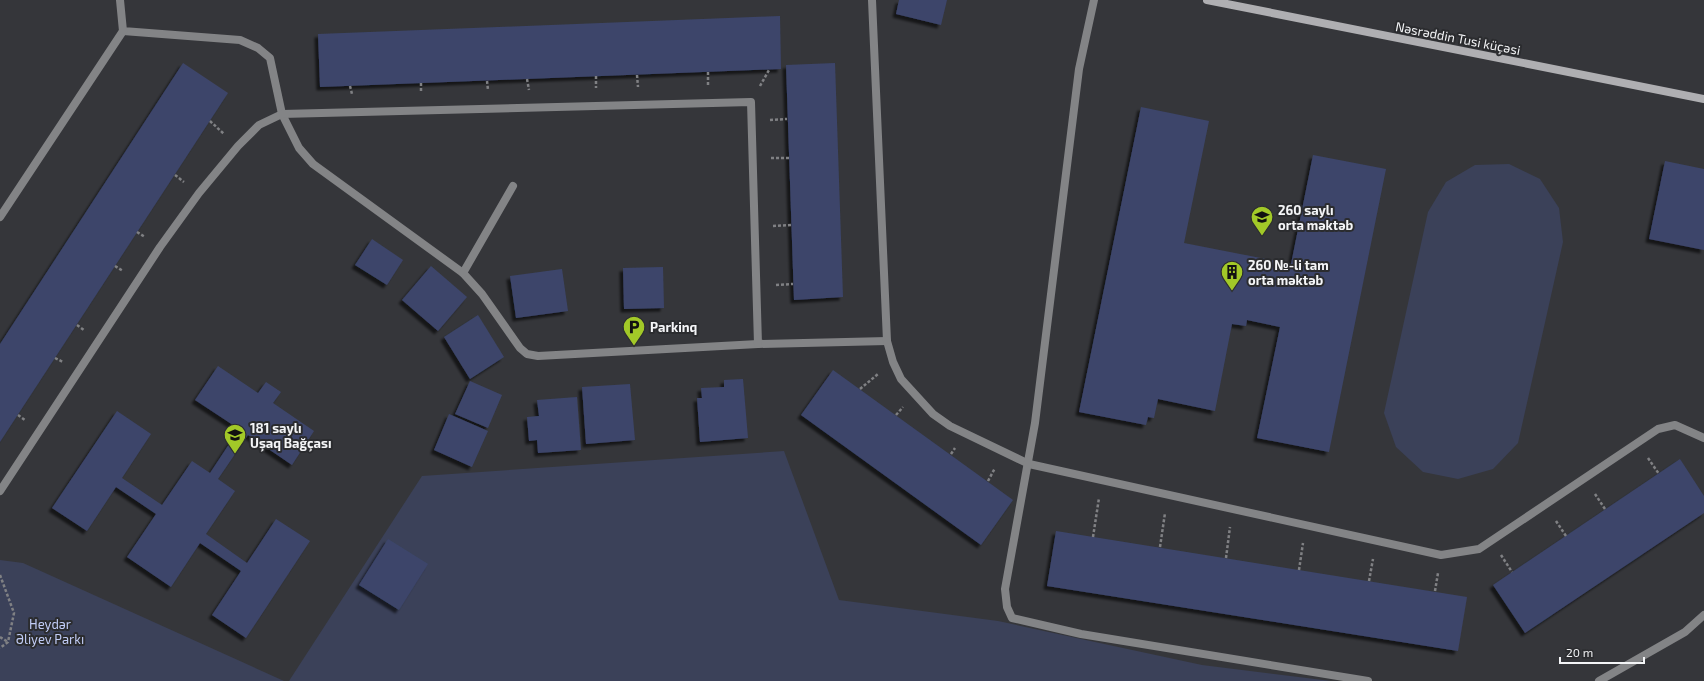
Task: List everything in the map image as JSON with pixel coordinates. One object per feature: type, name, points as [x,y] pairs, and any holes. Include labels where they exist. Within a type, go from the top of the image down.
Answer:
[{"type":"main road","name":"Nəsrəddin Tusi küçəsi","points":[[1207,0],[1224,2],[1704,99]]},
{"type":"lane","points":[[0,217],[123,32],[120,0]]},
{"type":"lane","points":[[872,0],[887,340],[893,362],[901,379],[933,414],[950,426],[1029,464],[1441,555],[1479,549],[1658,429],[1675,425],[1704,438]]},
{"type":"lane","points":[[1094,0],[1079,69],[1036,423],[1005,589],[1007,607],[1012,618],[1081,634],[1368,681]]},
{"type":"lane","points":[[123,32],[240,40],[258,48],[270,58],[282,114],[299,148],[313,164],[463,272],[482,294],[520,348],[527,354],[538,356],[758,344],[887,340]]},
{"type":"lane","points":[[0,491],[160,247],[199,193],[238,146],[259,126],[282,114],[751,102],[758,344]]},
{"type":"lane","points":[[463,272],[513,186]]},
{"type":"lane","points":[[1599,681],[1685,632],[1704,615]]},
{"type":"path","points":[[1093,536],[1102,480]]},
{"type":"path","points":[[1160,547],[1168,495]]},
{"type":"path","points":[[1226,558],[1233,509]]},
{"type":"path","points":[[1298,570],[1306,525]]},
{"type":"path","points":[[0,575],[14,613],[8,642],[0,648]]},
{"type":"path","points":[[0,637],[8,642]]},
{"type":"green space","points":[[1509,164],[1540,179],[1559,208],[1563,242],[1518,443],[1493,469],[1458,479],[1423,472],[1396,447],[1384,413],[1428,212],[1446,182],[1475,165]]},
{"type":"green space","points":[[784,451],[839,600],[998,621],[1202,665],[1331,681],[289,681],[422,476]]},
{"type":"green space","name":"Heydər Əliyev Parkı","points":[[0,560],[23,563],[284,681],[0,681]]},
{"type":"building","points":[[899,0],[947,0],[941,25],[896,14]]},
{"type":"building","points":[[780,16],[781,69],[320,87],[318,34]]},
{"type":"building","points":[[183,63],[228,93],[0,442],[0,344]]},
{"type":"building","points":[[835,63],[843,297],[794,300],[786,65]]},
{"type":"building","name":"260 №-li tam orta məktəb","points":[[1141,107],[1209,121],[1184,243],[1291,264],[1313,155],[1386,169],[1329,452],[1257,438],[1280,327],[1247,320],[1246,326],[1232,324],[1215,411],[1158,399],[1154,418],[1148,417],[1146,425],[1079,412]]},
{"type":"building","points":[[1665,161],[1704,169],[1704,250],[1649,239]]},
{"type":"building","points":[[372,239],[403,260],[387,285],[355,265]]},
{"type":"building","points":[[431,266],[467,297],[438,331],[402,300]]},
{"type":"building","points":[[663,267],[664,308],[624,309],[623,268]]},
{"type":"building","points":[[562,269],[568,311],[516,318],[510,276]]},
{"type":"building","points":[[478,315],[504,357],[470,379],[444,337]]},
{"type":"building","points":[[218,366],[258,393],[266,382],[281,392],[273,403],[314,431],[292,465],[248,435],[218,479],[235,491],[206,534],[247,563],[276,519],[310,541],[246,638],[212,615],[241,571],[200,543],[171,587],[127,557],[156,514],[116,487],[87,531],[52,508],[117,411],[151,434],[122,478],[162,505],[192,461],[210,473],[239,429],[195,400]]},
{"type":"building","points":[[833,370],[1013,500],[981,545],[801,415]]},
{"type":"building","points":[[743,379],[748,438],[700,442],[697,398],[702,398],[701,388],[724,387],[724,380]]},
{"type":"building","points":[[470,381],[502,395],[488,428],[455,414]]},
{"type":"building","points":[[630,384],[635,440],[586,444],[582,387]]},
{"type":"building","points":[[577,397],[581,450],[538,453],[537,440],[529,441],[527,417],[539,416],[537,400]]},
{"type":"building","points":[[449,414],[488,431],[472,467],[434,450]]},
{"type":"building","points":[[1680,459],[1704,496],[1704,513],[1525,633],[1493,585]]},
{"type":"building","points":[[1056,531],[1467,597],[1458,651],[1047,586]]},
{"type":"building","points":[[388,539],[428,564],[399,610],[359,585]]},
{"type":"place","name":"260 saylı orta məktəb","points":[[1262,236]]},
{"type":"place","name":"260 №-li tam orta məktəb","points":[[1232,292]]},
{"type":"place","name":"Parkinq","points":[[634,346]]},
{"type":"place","name":"181 saylı Uşaq Bağçası","points":[[235,454]]}]
